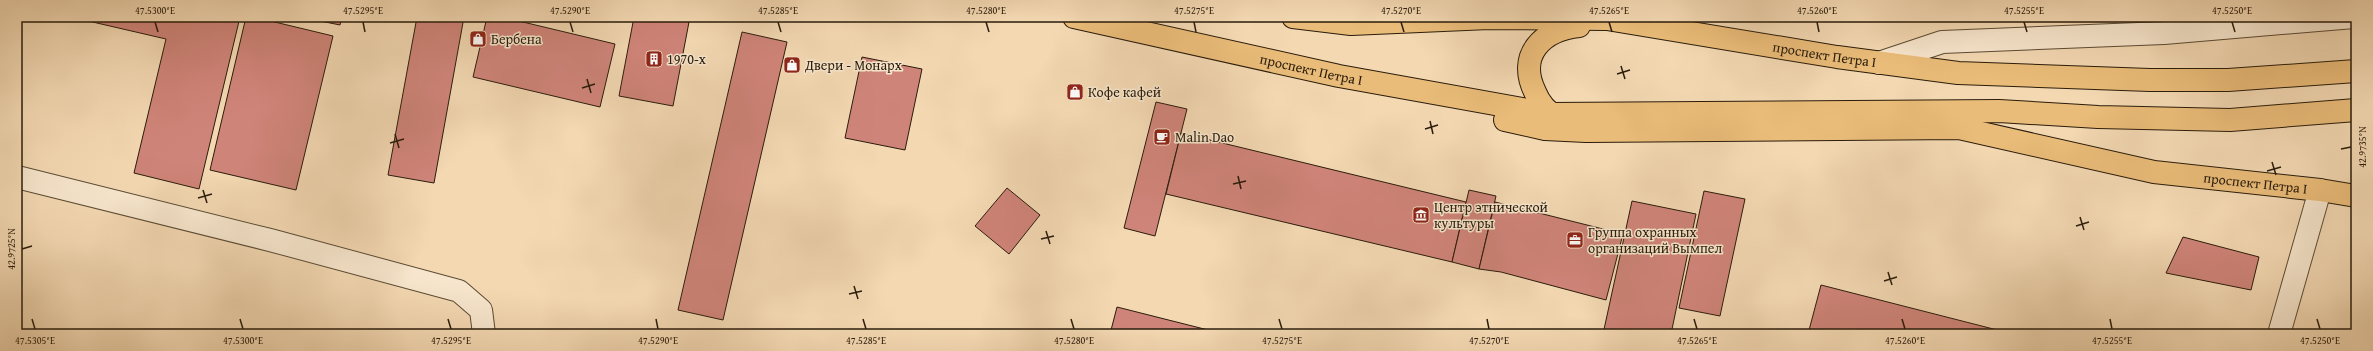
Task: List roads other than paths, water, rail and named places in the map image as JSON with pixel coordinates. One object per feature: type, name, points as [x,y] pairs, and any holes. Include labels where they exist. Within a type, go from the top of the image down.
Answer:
[{"type":"main road","name":"проспект Петра I","points":[[1074,17],[1339,76],[1550,114]]},
{"type":"main road","name":"проспект Петра I","points":[[1293,17],[1351,24],[1489,18],[1629,20],[1879,63]]},
{"type":"main road","points":[[1586,131],[1550,114],[1537,97],[1530,83],[1529,69],[1532,55],[1539,42],[1550,33],[1564,28],[1607,19]]},
{"type":"main road","points":[[1879,63],[1958,73],[2150,80],[2228,80],[2356,71]]},
{"type":"main road","name":"проспект Петра I","points":[[1339,76],[1385,93],[1533,126],[1586,131],[1959,128],[2154,172],[2320,190],[2356,196]]},
{"type":"main road","points":[[1550,114],[1999,111],[2098,117],[2230,120],[2356,110]]},
{"type":"street","name":"проспект Петра I","points":[[1879,63],[1942,42],[2164,33],[2354,17]]},
{"type":"street","points":[[17,177],[270,240],[459,291],[481,310],[484,334]]},
{"type":"street","points":[[2279,334],[2320,190]]},
{"type":"place","name":"Бербена","points":[[478,39]]},
{"type":"place","name":"1970-х","points":[[654,59]]},
{"type":"place","name":"Двери - Монарх","points":[[792,65]]},
{"type":"place","name":"Кофе кафей","points":[[1075,92]]},
{"type":"place","name":"Malin Dao","points":[[1162,137]]},
{"type":"place","name":"Центр этнической культуры","points":[[1421,215]]},
{"type":"place","name":"Группа охранных организаций Вымпел","points":[[1575,240]]}]
